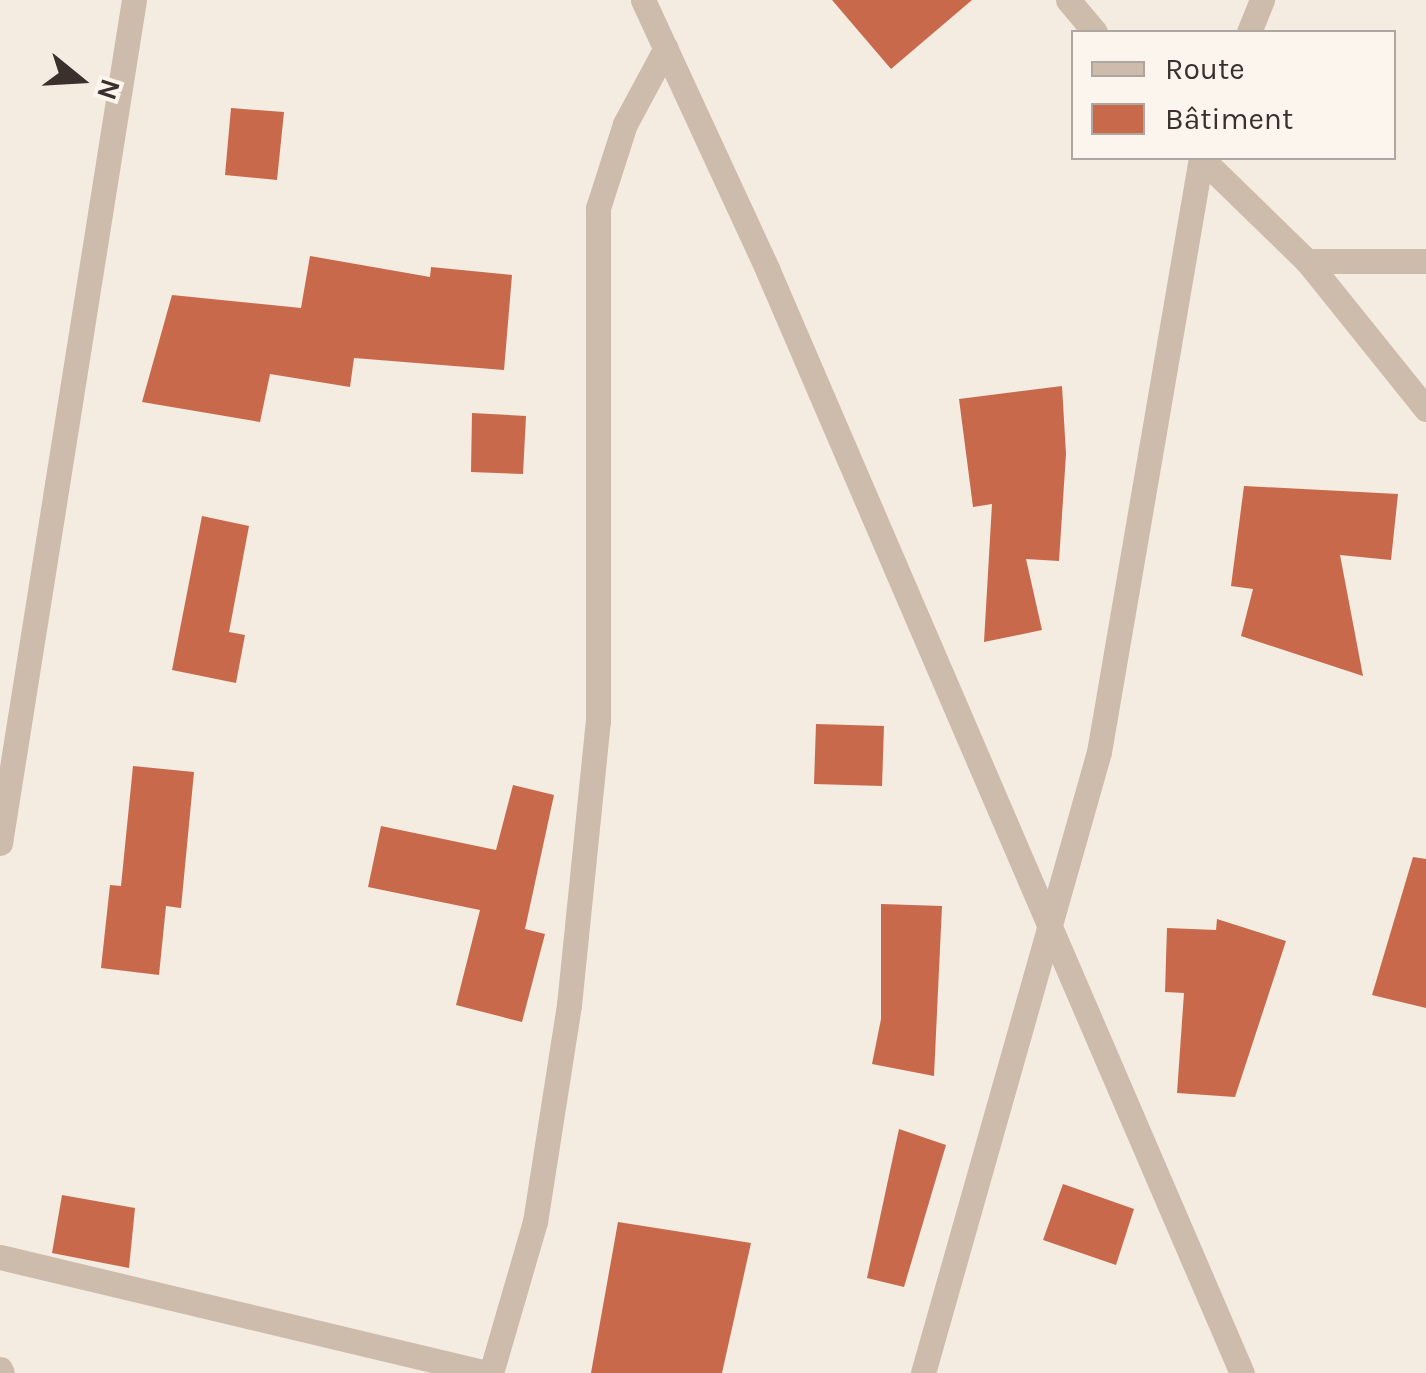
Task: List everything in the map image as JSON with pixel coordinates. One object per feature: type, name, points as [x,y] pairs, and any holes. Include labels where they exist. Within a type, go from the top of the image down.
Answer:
[{"type":"street","points":[[0,843],[134,0]]},
{"type":"street","points":[[643,0],[1242,1373]]},
{"type":"street","points":[[1068,0],[1093,30]]},
{"type":"street","points":[[1250,30],[1262,0]]},
{"type":"street","points":[[0,1257],[489,1373],[538,1202],[569,1006],[598,721],[598,208],[625,124],[666,48]]},
{"type":"street","points":[[923,1373],[1098,752],[1201,160]]},
{"type":"street","points":[[1203,160],[1306,261],[1426,410]]},
{"type":"street","points":[[1306,261],[1426,262]]},
{"type":"building","points":[[832,0],[972,0],[891,69]]},
{"type":"building","points":[[231,108],[284,112],[277,180],[225,175]]},
{"type":"building","points":[[310,256],[430,277],[431,267],[512,275],[504,370],[354,358],[350,387],[270,374],[260,422],[142,402],[172,295],[301,308]]},
{"type":"building","points":[[1062,386],[1066,454],[1059,561],[1026,559],[1042,630],[984,642],[992,504],[973,507],[959,399]]},
{"type":"building","points":[[472,413],[526,416],[523,474],[471,472]]},
{"type":"building","points":[[1244,486],[1398,494],[1391,560],[1340,555],[1363,676],[1241,636],[1253,589],[1231,586]]},
{"type":"building","points":[[202,516],[249,526],[229,632],[245,635],[236,683],[172,670]]},
{"type":"building","points":[[816,724],[884,726],[882,786],[814,784]]},
{"type":"building","points":[[133,766],[194,772],[181,908],[166,906],[159,975],[101,968],[110,885],[121,886]]},
{"type":"building","points":[[513,785],[554,795],[525,929],[545,934],[522,1022],[456,1005],[480,910],[368,887],[381,826],[496,850]]},
{"type":"building","points":[[1413,857],[1426,859],[1426,1008],[1372,995]]},
{"type":"building","points":[[881,904],[942,906],[934,1076],[872,1064],[881,1019]]},
{"type":"building","points":[[1217,919],[1286,941],[1235,1097],[1177,1093],[1184,993],[1165,992],[1167,928],[1216,930]]},
{"type":"building","points":[[899,1129],[946,1145],[904,1287],[867,1278]]},
{"type":"building","points":[[1063,1184],[1134,1209],[1116,1265],[1043,1240]]},
{"type":"building","points":[[62,1195],[135,1208],[129,1268],[52,1253]]},
{"type":"building","points":[[618,1222],[751,1243],[722,1373],[591,1373]]}]
